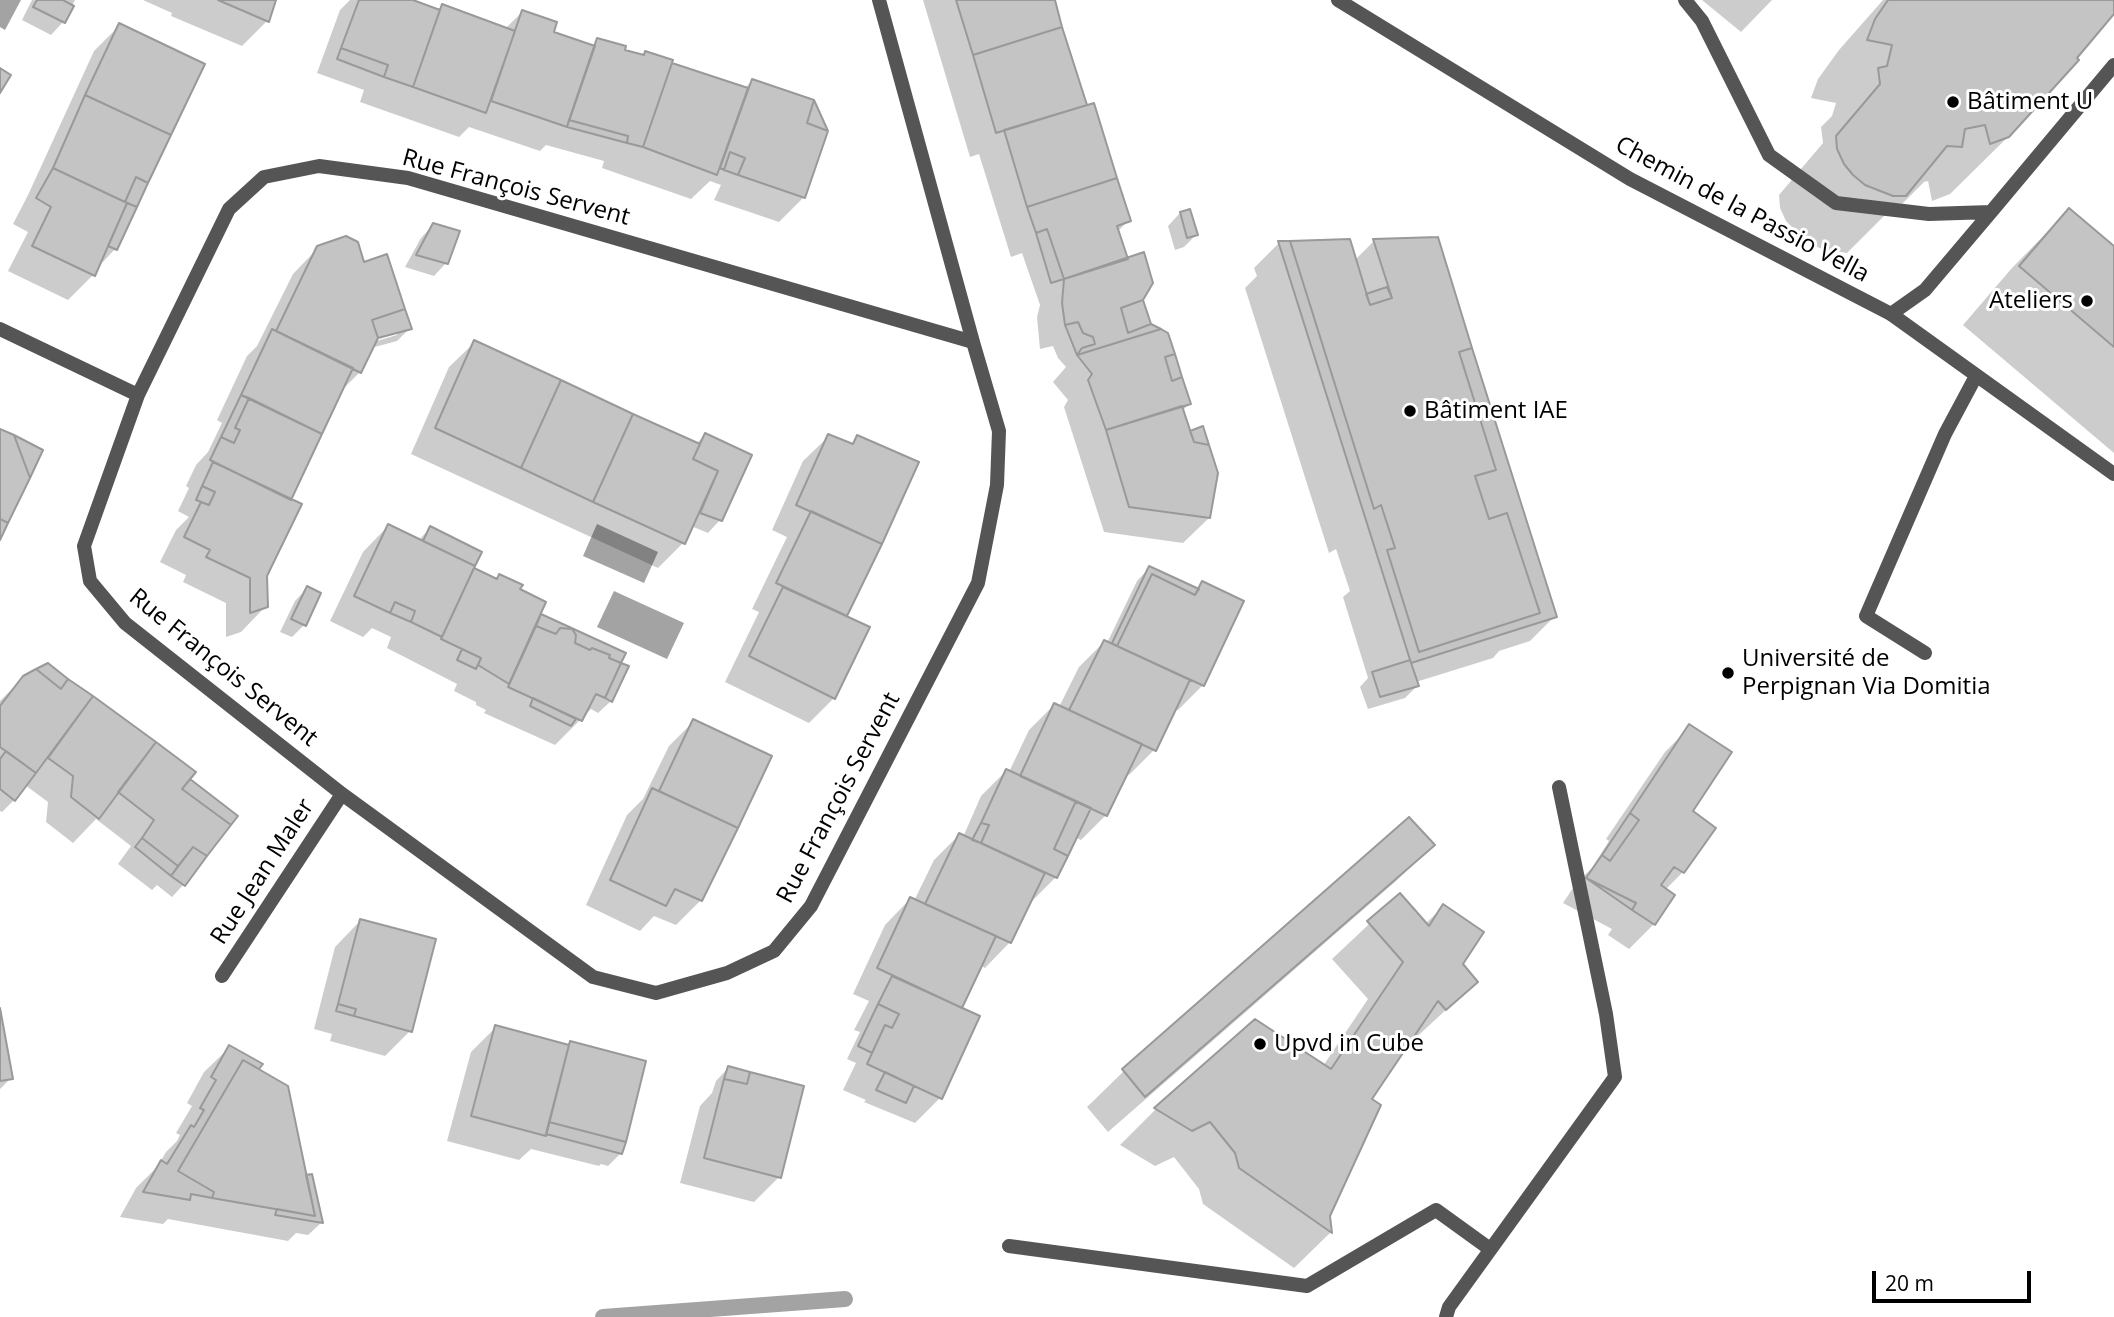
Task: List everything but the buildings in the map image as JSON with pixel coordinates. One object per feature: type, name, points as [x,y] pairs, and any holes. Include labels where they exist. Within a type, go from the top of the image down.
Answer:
[{"type":"street","name":"Rue François Servent","points":[[879,0],[999,431],[997,485],[978,583],[811,906],[775,951],[727,973],[656,993],[593,977],[342,794],[125,623],[90,581],[84,546],[138,395],[229,209],[264,177],[319,166],[408,178],[973,342]]},
{"type":"street","name":"Chemin de la Passio Vella","points":[[1338,0],[1630,179],[1891,314],[2114,474]]},
{"type":"street","points":[[1685,0],[1702,21],[1769,155],[1836,203],[1929,214],[1991,212]]},
{"type":"street","points":[[1891,314],[1925,290],[2114,65]]},
{"type":"street","points":[[0,329],[138,395]]},
{"type":"street","points":[[1926,653],[1866,616],[1945,434],[1976,376]]},
{"type":"street","points":[[1446,1317],[1449,1307],[1615,1077],[1606,1014],[1559,788]]},
{"type":"street","name":"Rue Jean Maler","points":[[222,976],[342,794]]},
{"type":"street","points":[[1009,1246],[1307,1286],[1436,1210],[1490,1249]]},
{"type":"shaded area","points":[[0,0],[21,0],[5,30],[0,27]]},
{"type":"shaded area","points":[[597,524],[658,552],[644,583],[583,556]]},
{"type":"shaded area","points":[[614,591],[684,623],[667,659],[597,627]]},
{"type":"waterway","points":[[603,1317],[845,1299]]},
{"type":"place","name":"Bâtiment U","points":[[1953,102]]},
{"type":"place","name":"Ateliers","points":[[2087,301]]},
{"type":"place","name":"Bâtiment IAE","points":[[1410,411]]},
{"type":"place","name":"Université de Perpignan Via Domitia","points":[[1728,673]]},
{"type":"place","name":"Upvd in Cube","points":[[1260,1044]]}]
